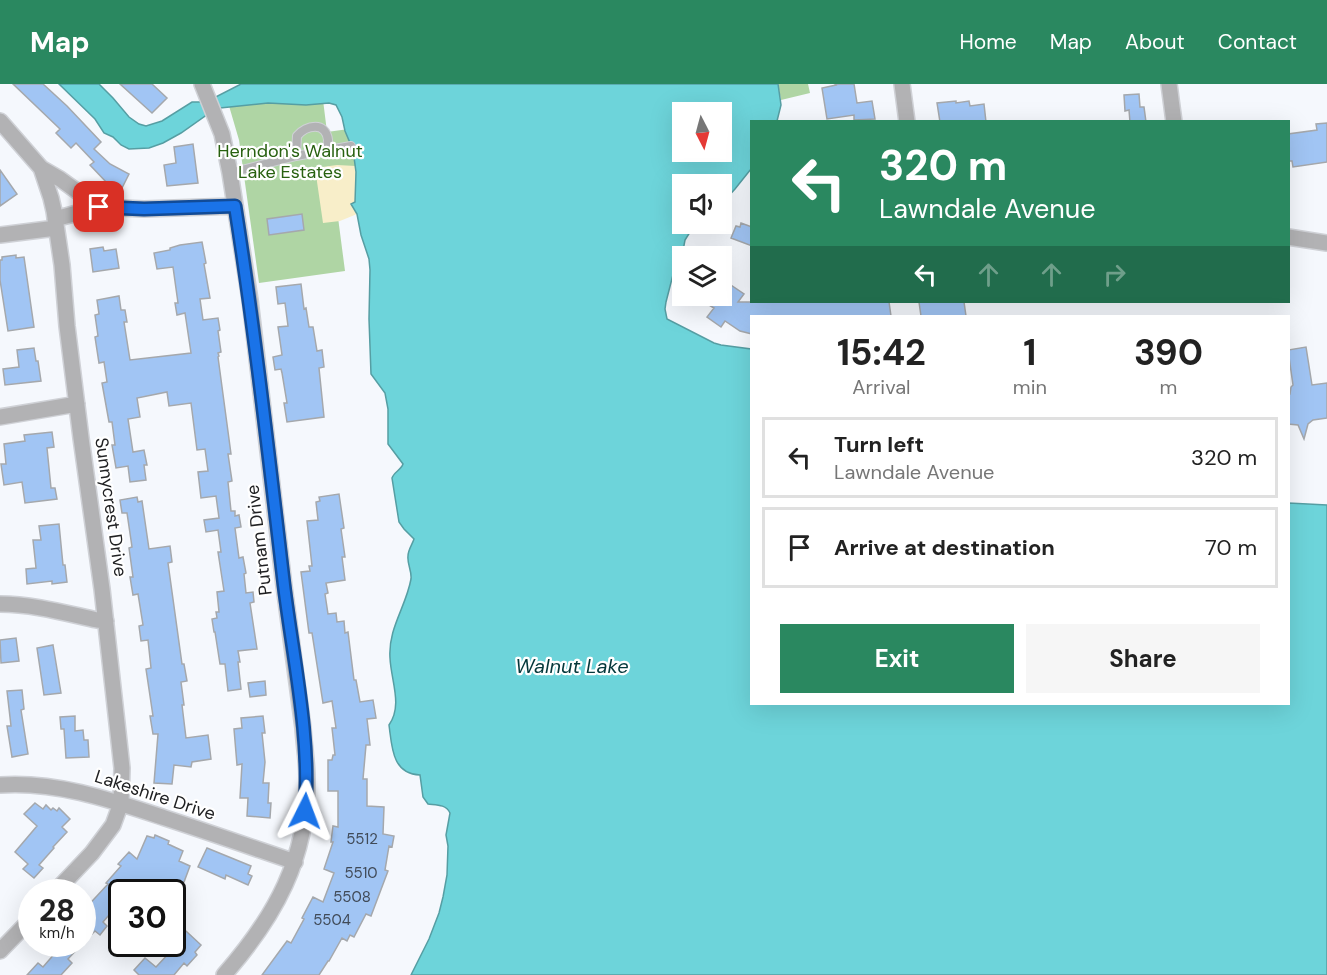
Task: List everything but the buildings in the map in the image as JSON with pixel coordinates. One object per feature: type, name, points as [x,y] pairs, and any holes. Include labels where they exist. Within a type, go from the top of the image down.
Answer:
[{"type":"street","points":[[902,84],[907,120]]},
{"type":"street","points":[[1169,84],[1174,120]]},
{"type":"street","name":"Putnam Drive","points":[[203,86],[219,123],[231,173],[250,300],[307,766],[304,822],[295,862],[282,894],[266,921],[224,975]]},
{"type":"street","name":"Sunnycrest Drive","points":[[0,121],[41,168],[51,198],[56,224],[67,326],[106,621],[122,768],[121,803],[118,815],[107,834],[68,879]]},
{"type":"street","points":[[41,168],[99,207]]},
{"type":"street","points":[[0,235],[56,224],[99,207],[144,209],[235,206]]},
{"type":"street","points":[[1290,237],[1327,243]]},
{"type":"street","points":[[0,417],[77,404]]},
{"type":"street","points":[[0,604],[41,608],[106,621]]},
{"type":"street","name":"Lakeshire Drive","points":[[0,785],[53,786],[121,803],[295,862]]},
{"type":"street","points":[[0,951],[18,932]]},
{"type":"lane","points":[[296,156],[297,136],[304,128],[312,126],[325,131],[328,140],[327,150]]},
{"type":"lane","points":[[231,173],[296,156],[351,146]]},
{"type":"green space","name":"Herndon's Walnut Lake Estates","points":[[321,84],[327,132],[385,124],[391,171],[333,179],[345,271],[259,283],[239,140],[227,99]]},
{"type":"green space","points":[[778,84],[808,84],[810,93],[781,100]]},
{"type":"sand","points":[[337,165],[356,166],[355,202],[351,204],[357,214],[340,221],[323,223],[315,168]]},
{"type":"water","name":"Walnut Lake","points":[[59,84],[99,84],[129,117],[146,126],[162,121],[192,102],[206,102],[241,84],[778,84],[781,105],[777,120],[750,120],[750,170],[732,192],[732,174],[672,174],[672,234],[689,234],[684,246],[672,246],[672,279],[665,309],[667,319],[714,343],[750,349],[750,705],[1290,705],[1290,503],[1327,505],[1327,975],[411,975],[429,939],[443,897],[447,875],[446,835],[450,813],[443,806],[428,804],[423,797],[420,775],[404,770],[399,765],[391,742],[389,725],[396,701],[390,647],[394,627],[409,589],[411,573],[408,556],[414,539],[399,522],[392,478],[403,464],[388,444],[388,409],[385,393],[371,374],[369,259],[357,214],[351,204],[355,202],[356,172],[353,150],[342,117],[336,105],[329,103],[306,105],[268,103],[220,108],[181,133],[149,148],[129,149],[104,133],[95,119]]},
{"type":"route","points":[[99,207],[181,209],[235,206],[250,300],[302,719],[307,766],[305,811]]}]
